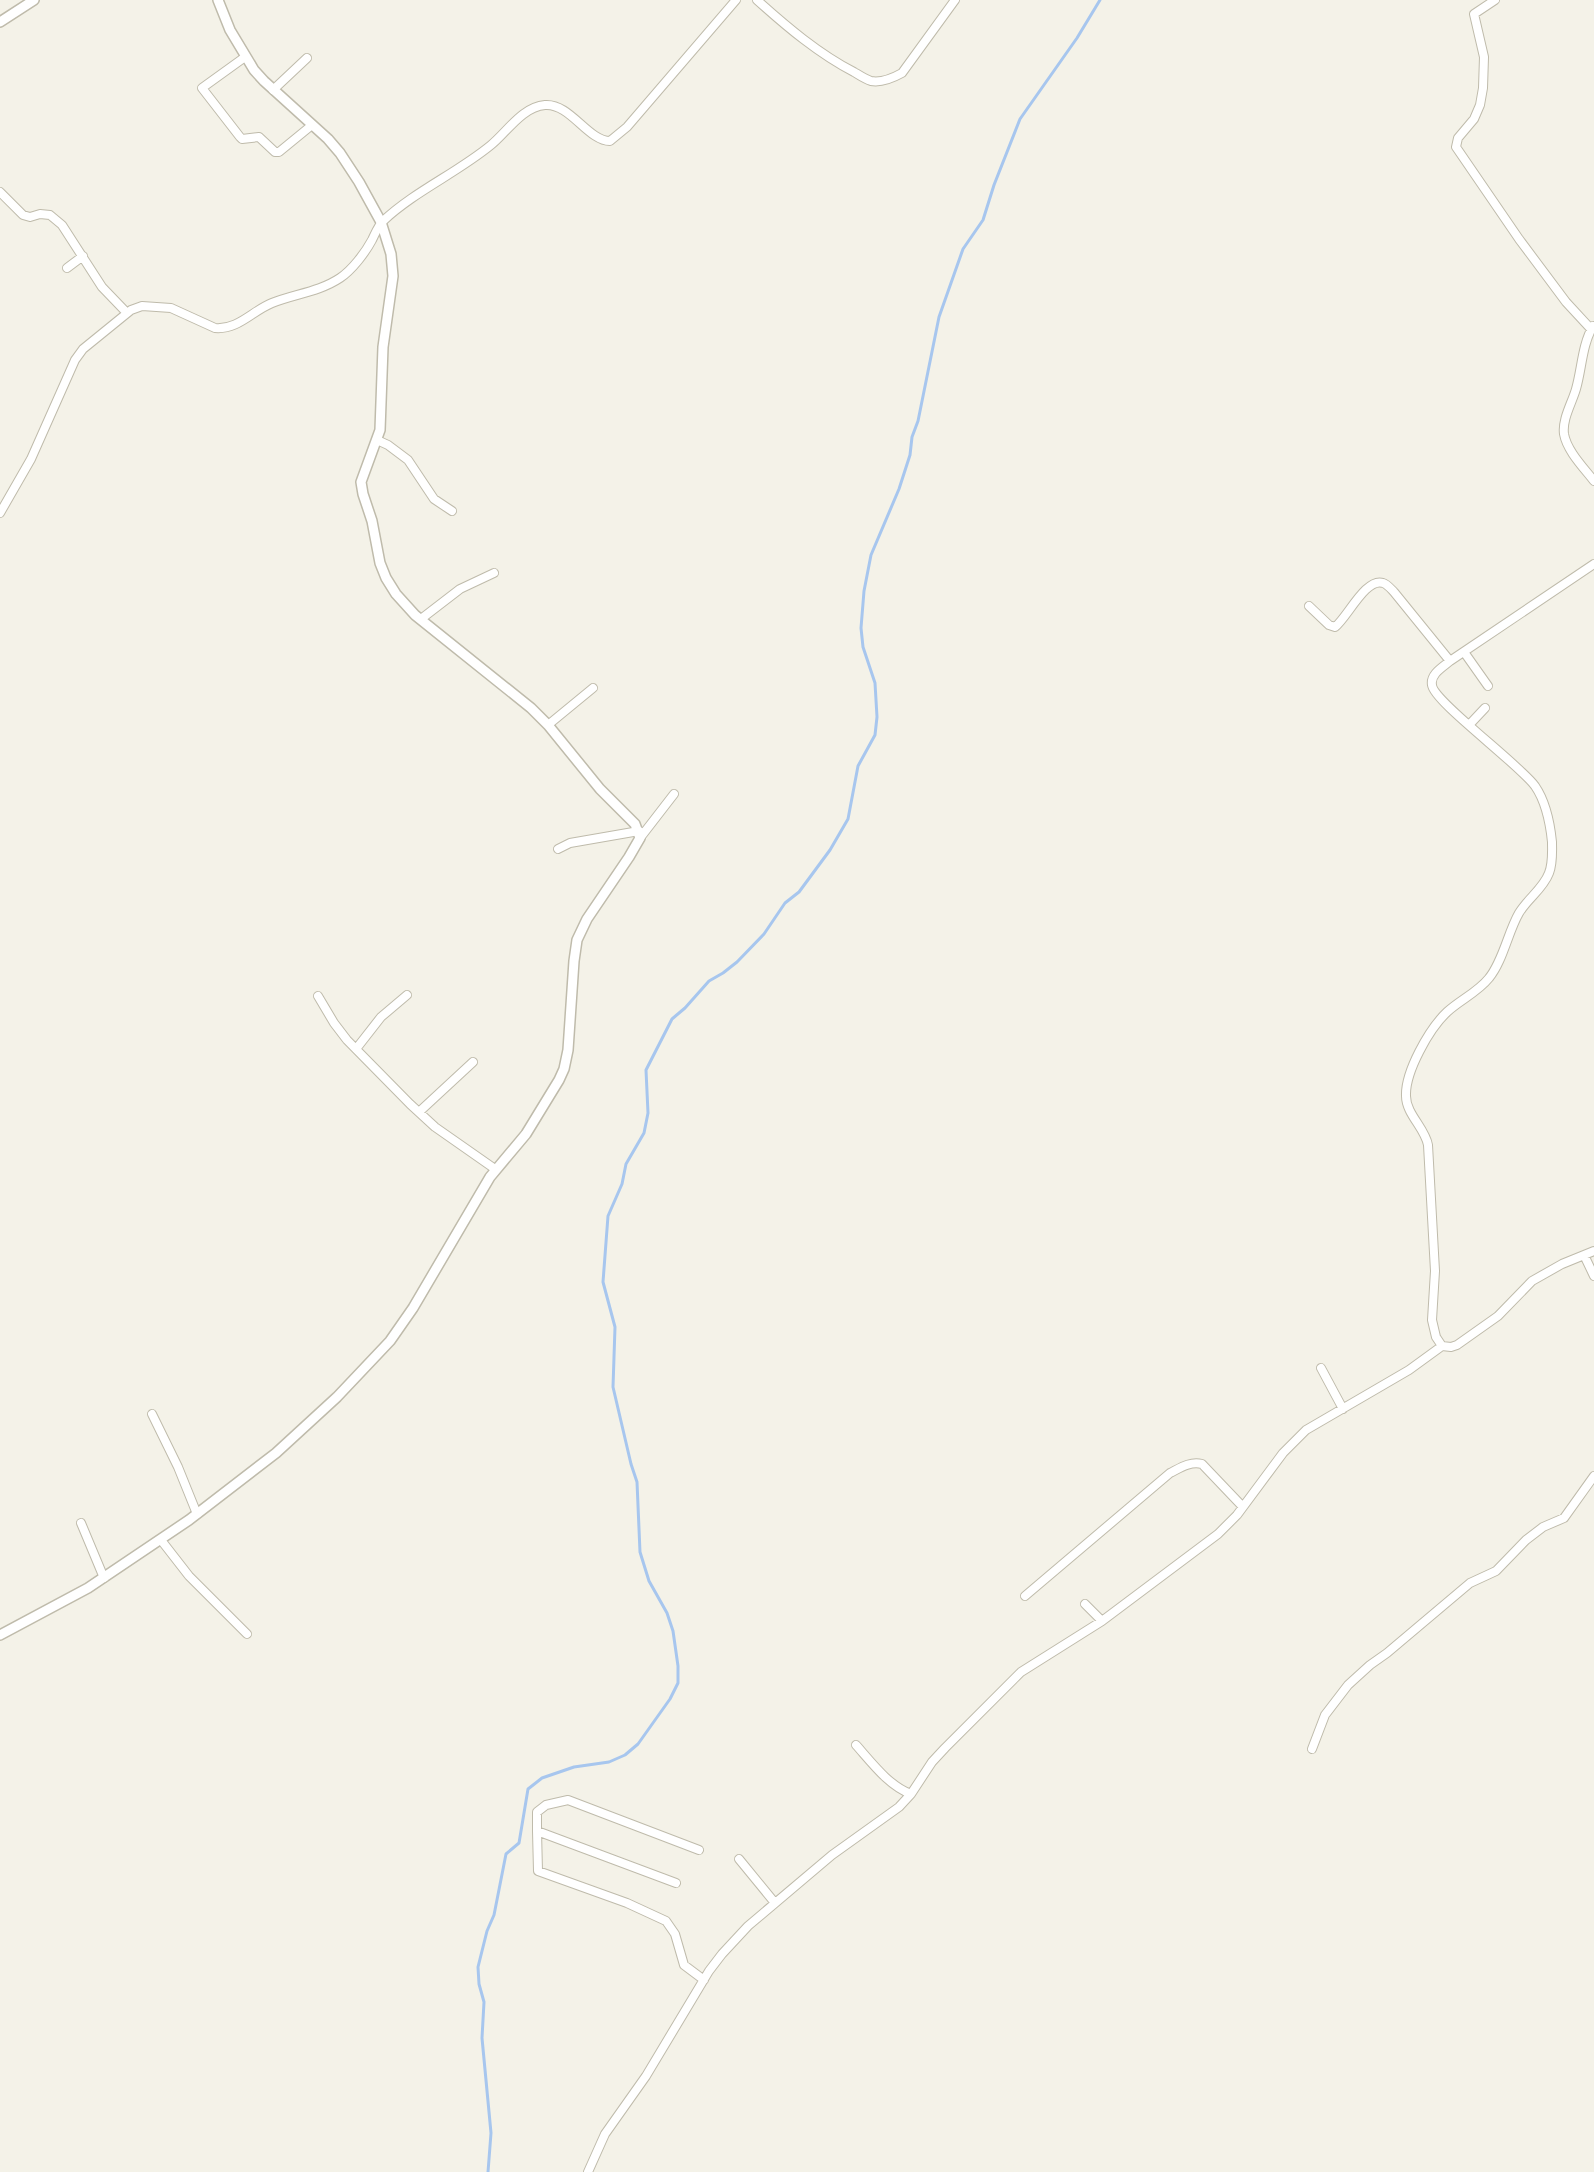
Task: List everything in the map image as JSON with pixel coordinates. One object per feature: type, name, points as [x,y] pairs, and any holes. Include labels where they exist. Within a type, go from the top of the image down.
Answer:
[{"type":"street","points":[[0,22],[34,0]]},
{"type":"street","points":[[218,0],[230,30],[245,57],[273,90],[340,153],[381,222],[391,254],[393,276],[383,347],[381,416],[377,440],[361,482],[372,521],[380,563],[390,587],[421,620],[531,708],[548,725],[592,781],[635,824],[639,835]]},
{"type":"street","points":[[0,513],[31,459],[75,360],[83,349],[127,314],[142,306],[171,308],[214,328],[222,329],[234,326],[271,304],[310,292],[340,278],[360,258],[381,222],[480,153],[523,114],[534,108],[554,106],[581,123],[597,137],[610,141],[627,127],[736,0]]},
{"type":"street","points":[[757,0],[788,27],[843,66],[870,81],[880,81],[902,74],[955,0]]},
{"type":"street","points":[[1495,0],[1474,14],[1484,57],[1483,88],[1480,105],[1474,119],[1458,138],[1456,147],[1566,303],[1593,327],[1564,429],[1566,441],[1594,481]]},
{"type":"street","points":[[245,57],[202,88],[240,137],[242,139],[259,137],[275,152],[279,152],[312,125]]},
{"type":"street","points":[[273,90],[307,58]]},
{"type":"street","points":[[0,192],[23,215],[30,217],[40,214],[50,215],[62,225],[102,287],[127,314]]},
{"type":"street","points":[[67,268],[83,256]]},
{"type":"street","points":[[377,440],[408,460],[434,499],[452,512]]},
{"type":"street","points":[[1442,1346],[1436,1337],[1432,1320],[1435,1271],[1428,1145],[1424,1131],[1407,1104],[1406,1090],[1423,1043],[1432,1029],[1447,1012],[1491,976],[1520,912],[1547,878],[1552,857],[1546,811],[1534,785],[1506,756],[1443,702],[1431,685],[1434,676],[1450,661],[1594,564]]},
{"type":"street","points":[[421,620],[454,593],[494,573]]},
{"type":"street","points":[[1309,606],[1329,625],[1335,627],[1365,590],[1377,582],[1384,583],[1394,592],[1450,661]]},
{"type":"street","points":[[1464,652],[1488,686]]},
{"type":"street","points":[[548,725],[593,688]]},
{"type":"street","points":[[1469,725],[1485,708]]},
{"type":"street","points":[[0,1635],[104,1578],[197,1514],[282,1448],[337,1397],[390,1341],[413,1308],[495,1169],[532,1125],[564,1069],[570,1034],[577,940],[587,919],[634,851],[639,835],[674,794]]},
{"type":"street","points":[[558,849],[570,843],[639,835]]},
{"type":"street","points":[[356,1049],[381,1017],[407,995]]},
{"type":"street","points":[[318,996],[334,1023],[356,1049],[419,1112],[435,1127],[495,1169]]},
{"type":"street","points":[[419,1112],[473,1062]]},
{"type":"street","points":[[588,2172],[605,2134],[646,2076],[722,1954],[775,1903],[832,1855],[899,1807],[945,1748],[987,1708],[1011,1681],[1033,1664],[1102,1621],[1228,1526],[1283,1453],[1299,1436],[1315,1424],[1408,1370],[1442,1346],[1451,1347],[1465,1340],[1498,1316],[1532,1281],[1552,1269],[1594,1251]]},
{"type":"street","points":[[1584,1255],[1594,1276]]},
{"type":"street","points":[[1321,1368],[1343,1408]]},
{"type":"street","points":[[152,1414],[170,1448],[197,1514]]},
{"type":"street","points":[[1024,1596],[1180,1467],[1202,1464],[1243,1507]]},
{"type":"street","points":[[1312,1749],[1325,1715],[1348,1686],[1370,1665],[1470,1583],[1496,1571],[1526,1540],[1543,1527],[1564,1518],[1594,1476]]},
{"type":"street","points":[[81,1523],[104,1578]]},
{"type":"street","points":[[161,1540],[189,1576],[247,1634]]},
{"type":"street","points":[[1085,1605],[1102,1621]]},
{"type":"street","points":[[856,1745],[882,1773],[911,1794]]},
{"type":"street","points":[[699,1850],[568,1800],[546,1805],[537,1812],[538,1871],[610,1897],[666,1921],[675,1934],[684,1965],[704,1980]]},
{"type":"street","points":[[537,1831],[676,1883]]},
{"type":"street","points":[[740,1859],[775,1903]]},
{"type":"waterway","points":[[488,2172],[491,2133],[482,2038],[484,2002],[479,1984],[478,1967],[487,1931],[494,1915],[506,1854],[519,1843],[528,1789],[542,1778],[574,1767],[609,1762],[625,1755],[638,1744],[670,1699],[678,1683],[673,1631],[667,1613],[649,1581],[640,1552],[637,1482],[613,1387],[615,1327],[603,1282],[608,1216],[622,1184],[626,1164],[644,1133],[648,1113],[646,1070],[672,1019],[709,981],[737,962],[764,934],[785,903],[799,892],[830,850],[848,819],[858,766],[875,735],[877,717],[875,683],[863,647],[861,628],[864,591],[871,555],[899,489],[910,455],[939,317],[963,249],[983,220],[1020,119],[1077,38],[1100,0]]}]
